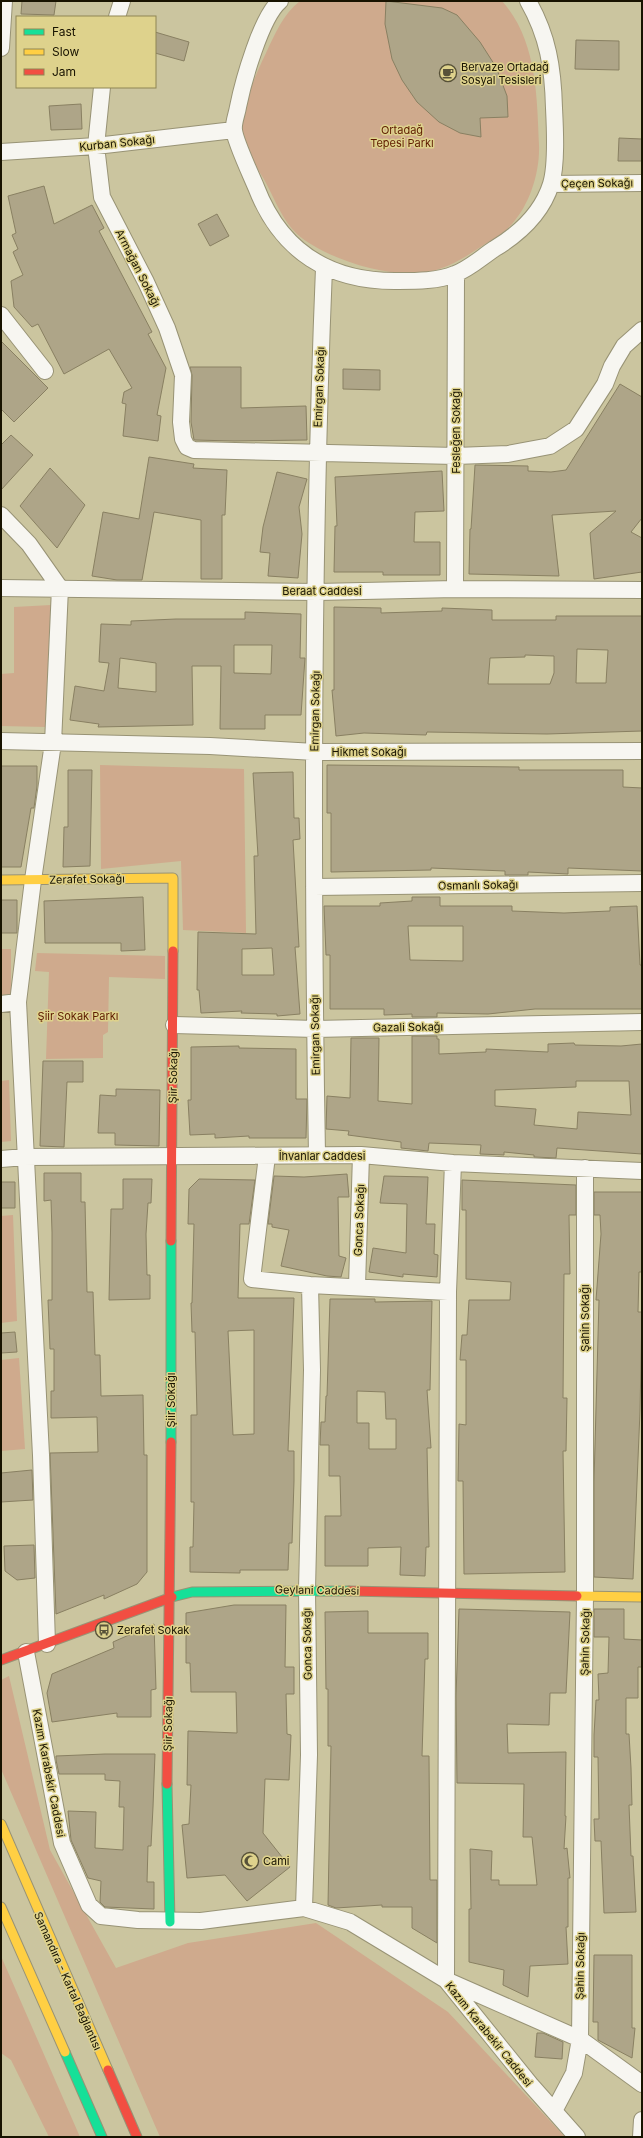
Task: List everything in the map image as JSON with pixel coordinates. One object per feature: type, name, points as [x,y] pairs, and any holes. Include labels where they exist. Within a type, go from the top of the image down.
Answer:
[{"type":"main road","name":"Zerafet Sokağı","points":[[1,880],[173,878]]},
{"type":"main road","name":"Şiir Sokağı","points":[[170,1922],[167,1782],[170,1597],[174,1025],[173,878]]},
{"type":"main road","name":"Geylani Caddesi","points":[[2,1659],[26,1652],[170,1597],[192,1592],[230,1590],[307,1590],[642,1597]]},
{"type":"main road","name":"Samandıra - Kartal Bağlantısı","points":[[1,1824],[137,2137]]},
{"type":"main road","points":[[1,1907],[102,2137]]},
{"type":"street","points":[[1,48],[4,1]]},
{"type":"street","points":[[117,16],[122,1]]},
{"type":"street","points":[[275,2],[260,34],[243,82],[234,130],[262,204],[286,240],[324,268],[348,276],[377,281],[421,281],[456,274],[506,242],[536,215],[551,184],[556,139],[553,73],[539,20],[528,1]]},
{"type":"street","name":"Armağan Sokağı","points":[[102,88],[96,146],[102,196],[146,282],[167,328],[182,374],[181,422],[183,440],[188,447],[194,450],[317,454]]},
{"type":"street","name":"Kurban Sokağı","points":[[1,152],[96,146],[234,130]]},
{"type":"street","name":"Çeçen Sokağı","points":[[551,184],[642,183]]},
{"type":"street","name":"Emirgan Sokağı","points":[[317,1155],[314,887],[317,454],[324,268]]},
{"type":"street","name":"Fesleğen Sokağı","points":[[455,589],[456,274]]},
{"type":"street","points":[[1,315],[45,371]]},
{"type":"street","points":[[317,454],[456,456],[508,454],[550,446],[576,429],[605,384],[612,366],[624,346],[642,330]]},
{"type":"street","points":[[1,515],[29,544],[60,588],[53,743],[33,880],[18,1002],[24,1157],[41,1455],[46,1644]]},
{"type":"street","name":"Beraat Caddesi","points":[[1,588],[317,592],[455,589],[642,590]]},
{"type":"street","name":"Hikmet Sokağı","points":[[1,741],[210,746],[315,752],[642,751]]},
{"type":"street","name":"Osmanlı Sokağı","points":[[314,887],[642,883]]},
{"type":"street","points":[[1,1004],[18,1002]]},
{"type":"street","name":"Gazali Sokağı","points":[[174,1025],[315,1029],[642,1022]]},
{"type":"street","name":"İhvanlar Caddesi","points":[[1,1159],[24,1157],[361,1155],[453,1162],[642,1171]]},
{"type":"street","name":"Gonca Sokağı","points":[[357,1286],[361,1155]]},
{"type":"street","points":[[267,1156],[252,1279],[310,1285],[357,1286],[448,1292]]},
{"type":"street","points":[[453,1162],[448,1292],[446,1980],[580,2039],[642,2084]]},
{"type":"street","name":"Şahin Sokağı","points":[[554,2111],[574,2072],[580,2039],[586,1595],[585,1168]]},
{"type":"street","name":"Gonca Sokağı","points":[[304,1908],[308,1755],[307,1590],[312,1370],[310,1285]]},
{"type":"street","name":"Kazım Karabekir Caddesi","points":[[26,1652],[62,1843],[89,1905],[101,1916],[170,1922],[201,1921],[304,1908],[350,1922],[446,1980],[530,2084],[578,2137]]},
{"type":"street","points":[[641,2137],[642,2120]]},
{"type":"green space","name":"Ortadağ Tepesi Parkı","points":[[300,1],[502,1],[514,16],[529,51],[536,89],[539,145],[538,166],[533,187],[524,207],[506,230],[496,238],[449,265],[436,270],[420,273],[402,273],[383,271],[344,260],[310,244],[292,229],[283,217],[266,183],[247,151],[242,137],[241,122],[246,102],[258,69],[284,18]]},
{"type":"green space","points":[[51,605],[46,727],[1,726],[1,674],[14,673],[14,607]]},
{"type":"green space","points":[[100,765],[244,769],[246,933],[183,930],[181,861],[101,869]]},
{"type":"green space","points":[[1,949],[11,949],[11,994],[1,995]]},
{"type":"green space","name":"Şiir Sokak Parkı","points":[[37,953],[165,956],[165,979],[109,977],[108,1032],[103,1035],[103,1058],[46,1059],[49,972],[35,971]]},
{"type":"green space","points":[[9,1080],[11,1141],[1,1142],[1,1081]]},
{"type":"green space","points":[[13,1215],[17,1321],[1,1323],[1,1216]]},
{"type":"green space","points":[[19,1358],[25,1449],[1,1451],[1,1360]]},
{"type":"green space","points":[[9,1676],[50,1850],[116,1968],[188,1943],[316,1923],[448,2012],[565,2137],[160,2137],[1,1769],[1,1680]]},
{"type":"green space","points":[[1,1956],[80,2137],[49,2137],[11,2060],[1,2053]]},
{"type":"building","points":[[22,1],[56,1],[54,15],[21,14]]},
{"type":"building","name":"Bervaze Ortadağ Sosyal Tesisleri","points":[[386,1],[442,8],[457,15],[480,42],[496,67],[507,96],[508,117],[480,118],[481,137],[460,133],[439,122],[417,102],[402,80],[392,59],[385,24]]},
{"type":"building","points":[[156,32],[189,42],[184,61],[156,53]]},
{"type":"building","points":[[576,40],[619,41],[619,70],[575,69]]},
{"type":"building","points":[[81,104],[82,129],[51,130],[49,106]]},
{"type":"building","points":[[619,138],[642,139],[642,161],[618,161]]},
{"type":"building","points":[[44,186],[54,224],[92,205],[104,228],[99,231],[152,332],[148,334],[166,368],[157,415],[161,416],[158,441],[123,436],[126,404],[122,403],[124,392],[132,388],[109,349],[64,374],[38,324],[32,327],[14,307],[11,281],[23,275],[13,252],[18,249],[12,235],[16,233],[8,196]]},
{"type":"building","points":[[217,214],[229,236],[210,246],[198,224]]},
{"type":"building","points":[[1,341],[48,388],[14,422],[1,409]]},
{"type":"building","points":[[190,367],[241,367],[241,408],[306,406],[307,440],[194,440],[191,422],[192,375]]},
{"type":"building","points":[[343,369],[380,370],[380,390],[343,389]]},
{"type":"building","points":[[620,384],[642,397],[642,518],[631,532],[642,538],[642,572],[594,579],[590,533],[616,511],[552,515],[559,576],[469,574],[470,529],[475,465],[528,466],[528,471],[551,472],[566,470]]},
{"type":"building","points":[[11,435],[33,455],[1,490],[1,445]]},
{"type":"building","points":[[149,457],[194,464],[193,468],[227,470],[225,515],[222,515],[222,579],[201,579],[201,520],[154,512],[142,580],[117,580],[92,576],[103,512],[139,519]]},
{"type":"building","points":[[50,468],[85,505],[57,548],[20,506]]},
{"type":"building","points":[[442,471],[444,511],[415,512],[414,542],[440,542],[440,575],[383,575],[383,572],[334,572],[335,526],[337,526],[335,477]]},
{"type":"building","points":[[277,472],[307,479],[299,507],[302,534],[298,578],[268,576],[270,553],[260,552],[263,527]]},
{"type":"building","points":[[334,607],[381,608],[381,613],[442,611],[442,608],[492,610],[492,620],[556,620],[556,616],[642,616],[642,731],[547,734],[427,732],[426,735],[364,733],[336,736],[332,690],[334,690]],"holes":[[[577,649],[608,650],[606,683],[576,683]],[[525,655],[554,656],[554,673],[550,684],[488,684],[490,658],[525,657]]]},
{"type":"building","points":[[245,612],[301,614],[300,658],[305,658],[301,715],[265,715],[265,729],[220,729],[221,666],[192,666],[193,725],[98,727],[99,724],[70,720],[75,686],[104,691],[109,663],[99,662],[101,624],[131,625],[131,621],[176,619],[245,619]],"holes":[[[234,645],[272,645],[271,674],[234,673]],[[120,658],[156,663],[156,692],[118,688]]]},
{"type":"building","points":[[327,765],[519,767],[519,770],[623,770],[623,787],[642,788],[642,871],[568,868],[568,874],[528,872],[528,875],[505,875],[505,871],[431,868],[431,870],[331,872],[331,813],[327,813]]},
{"type":"building","points":[[1,766],[37,766],[37,786],[34,808],[31,808],[21,867],[1,867]]},
{"type":"building","points":[[68,770],[92,770],[90,866],[63,867],[64,827],[68,827]]},
{"type":"building","points":[[293,772],[294,818],[299,818],[300,839],[293,840],[299,947],[295,947],[300,1014],[277,1016],[277,1014],[241,1013],[242,1011],[201,1013],[199,990],[197,990],[198,932],[256,934],[254,856],[258,856],[253,773]],"holes":[[[272,948],[274,975],[242,975],[242,949]]]},
{"type":"building","points":[[143,897],[145,950],[121,951],[121,943],[45,943],[44,901]]},
{"type":"building","points":[[412,897],[440,897],[440,906],[512,906],[512,911],[564,913],[610,911],[610,907],[637,906],[640,965],[642,965],[642,1009],[535,1009],[488,1014],[437,1013],[437,1017],[412,1017],[412,1014],[384,1015],[384,1009],[330,1009],[330,955],[326,955],[324,906],[380,906],[380,903],[412,901]],"holes":[[[408,926],[463,926],[463,961],[410,960]]]},
{"type":"building","points":[[1,900],[17,900],[17,933],[1,933]]},
{"type":"building","points":[[412,1036],[437,1036],[437,1039],[439,1039],[439,1054],[486,1052],[486,1049],[548,1052],[548,1044],[574,1043],[575,1045],[621,1046],[642,1044],[642,1154],[557,1148],[556,1158],[534,1157],[534,1155],[504,1152],[504,1155],[480,1154],[481,1145],[429,1143],[428,1151],[401,1148],[401,1142],[348,1135],[349,1131],[326,1129],[327,1096],[350,1098],[351,1038],[379,1038],[378,1101],[412,1104]],"holes":[[[576,1081],[629,1081],[631,1115],[578,1112],[577,1129],[534,1125],[536,1109],[495,1106],[495,1090],[576,1087]]]},
{"type":"building","points":[[239,1046],[239,1048],[296,1049],[296,1099],[307,1099],[306,1138],[249,1138],[249,1136],[215,1138],[215,1134],[190,1135],[188,1100],[191,1100],[191,1047]]},
{"type":"building","points":[[43,1061],[83,1061],[83,1082],[67,1082],[64,1147],[40,1146]]},
{"type":"building","points":[[116,1089],[160,1090],[159,1146],[115,1145],[115,1133],[98,1133],[100,1095],[116,1096]]},
{"type":"building","points":[[44,1173],[81,1173],[81,1202],[85,1202],[87,1292],[93,1292],[95,1355],[100,1355],[101,1396],[143,1395],[144,1455],[147,1455],[147,1572],[137,1584],[104,1599],[104,1595],[56,1614],[50,1453],[98,1452],[97,1417],[51,1418],[51,1391],[54,1391],[54,1349],[50,1349],[48,1300],[52,1300],[52,1232],[51,1200],[44,1201]]},
{"type":"building","points":[[347,1174],[349,1197],[338,1197],[339,1256],[346,1258],[341,1277],[327,1276],[281,1266],[289,1230],[272,1227],[272,1224],[268,1224],[274,1176],[304,1177]]},
{"type":"building","points":[[384,1176],[428,1177],[426,1224],[435,1224],[434,1254],[438,1255],[437,1277],[403,1274],[403,1277],[369,1272],[373,1248],[406,1253],[407,1204],[380,1203]]},
{"type":"building","points":[[123,1179],[152,1179],[151,1203],[148,1203],[146,1234],[147,1275],[150,1275],[150,1299],[109,1300],[111,1209],[123,1209]]},
{"type":"building","points":[[199,1179],[255,1180],[249,1224],[240,1224],[238,1298],[294,1298],[288,1451],[294,1451],[294,1481],[292,1543],[289,1543],[288,1570],[240,1570],[240,1573],[190,1572],[190,1547],[193,1547],[194,1502],[191,1502],[191,1415],[197,1415],[195,1332],[192,1332],[191,1303],[194,1224],[188,1224],[189,1189]],"holes":[[[254,1330],[254,1434],[233,1435],[228,1331]]]},
{"type":"building","points":[[462,1180],[576,1185],[576,1215],[569,1215],[570,1274],[564,1274],[563,1398],[567,1398],[566,1451],[563,1451],[565,1572],[464,1574],[463,1481],[458,1481],[459,1424],[466,1425],[466,1360],[460,1360],[462,1335],[467,1335],[469,1300],[510,1300],[511,1282],[466,1279],[466,1210],[462,1210]]},
{"type":"building","points":[[1,1182],[15,1182],[15,1208],[1,1208]]},
{"type":"building","points":[[594,1192],[642,1192],[642,1272],[639,1272],[638,1312],[642,1312],[640,1411],[633,1579],[594,1577],[594,1481],[599,1300],[596,1300],[601,1234],[600,1215],[594,1215]]},
{"type":"building","points":[[330,1299],[375,1299],[375,1302],[432,1301],[430,1390],[427,1390],[431,1448],[427,1448],[429,1547],[426,1547],[425,1576],[400,1575],[401,1547],[368,1548],[368,1566],[325,1566],[325,1516],[341,1516],[340,1476],[329,1476],[329,1445],[320,1445],[321,1422],[325,1422]],"holes":[[[357,1391],[385,1392],[386,1419],[396,1419],[396,1449],[369,1449],[369,1423],[357,1423]]]},
{"type":"building","points":[[15,1332],[17,1352],[1,1353],[1,1333]]},
{"type":"building","points":[[32,1470],[33,1500],[1,1502],[1,1473]]},
{"type":"building","points":[[34,1545],[35,1578],[17,1580],[5,1571],[4,1546]]},
{"type":"building","points":[[234,1605],[286,1605],[285,1667],[294,1667],[294,1694],[286,1694],[287,1734],[291,1735],[289,1780],[265,1779],[263,1833],[290,1867],[247,1901],[225,1875],[187,1878],[182,1825],[189,1824],[191,1785],[187,1785],[188,1731],[237,1733],[236,1692],[191,1692],[190,1663],[186,1663],[186,1613]]},
{"type":"building","points":[[459,1609],[570,1612],[566,1693],[550,1693],[549,1725],[507,1724],[508,1753],[566,1752],[566,1816],[564,1849],[567,1848],[570,1878],[568,1878],[568,1927],[566,1927],[568,1964],[530,1966],[528,1997],[503,1985],[504,1970],[469,1962],[469,1909],[471,1909],[470,1849],[492,1851],[491,1880],[499,1880],[499,1885],[537,1885],[532,1837],[523,1837],[524,1784],[457,1783],[456,1696]]},
{"type":"building","points":[[594,1609],[624,1609],[624,1639],[642,1640],[642,1667],[638,1667],[638,1698],[626,1698],[626,1734],[629,1734],[631,1768],[632,1805],[629,1805],[631,1856],[633,1856],[636,1912],[604,1913],[601,1841],[595,1841],[594,1819],[599,1819],[598,1757],[594,1757],[594,1735],[596,1700],[599,1700],[598,1674],[608,1673],[609,1637],[594,1637]]},
{"type":"building","points":[[368,1611],[368,1633],[428,1633],[428,1659],[425,1659],[422,1756],[429,1756],[430,1880],[437,1880],[437,1943],[412,1928],[412,1907],[382,1907],[382,1905],[336,1908],[328,1905],[331,1746],[328,1746],[328,1689],[326,1689],[325,1612]]},
{"type":"building","points":[[154,1624],[156,1689],[151,1690],[151,1717],[117,1717],[117,1713],[52,1722],[47,1693],[52,1674],[114,1648],[113,1642]]},
{"type":"building","points":[[155,1754],[151,1846],[148,1846],[147,1882],[154,1882],[154,1909],[105,1907],[100,1902],[101,1881],[88,1878],[71,1840],[68,1811],[96,1812],[95,1848],[123,1850],[124,1807],[119,1807],[120,1781],[105,1780],[105,1774],[59,1774],[56,1760],[56,1756]]},
{"type":"building","points":[[594,1955],[632,1955],[632,2028],[635,2028],[632,2058],[598,2040],[598,2022],[593,2022]]},
{"type":"building","points":[[537,2033],[543,2033],[563,2042],[562,2059],[535,2057]]},
{"type":"traffic: fast","points":[[171,1241],[171,1442]]},
{"type":"traffic: fast","points":[[172,1597],[192,1592],[349,1591]]},
{"type":"traffic: fast","points":[[167,1784],[170,1922]]},
{"type":"traffic: fast","points":[[65,2052],[102,2137]]},
{"type":"traffic: slow","points":[[1,880],[173,878],[173,951]]},
{"type":"traffic: slow","points":[[577,1596],[642,1597]]},
{"type":"traffic: slow","points":[[1,1824],[108,2070]]},
{"type":"traffic: slow","points":[[1,1907],[65,2052]]},
{"type":"traffic: jam","points":[[171,1241],[173,951]]},
{"type":"traffic: jam","points":[[167,1784],[171,1442]]},
{"type":"traffic: jam","points":[[349,1591],[577,1596]]},
{"type":"traffic: jam","points":[[1,1660],[172,1597]]},
{"type":"traffic: jam","points":[[108,2070],[137,2137]]},
{"type":"place","name":"Bervaze Ortadağ Sosyal Tesisleri","points":[[448,73]]},
{"type":"place","name":"Zerafet Sokak","points":[[104,1630]]},
{"type":"place","name":"Cami","points":[[250,1861]]}]
